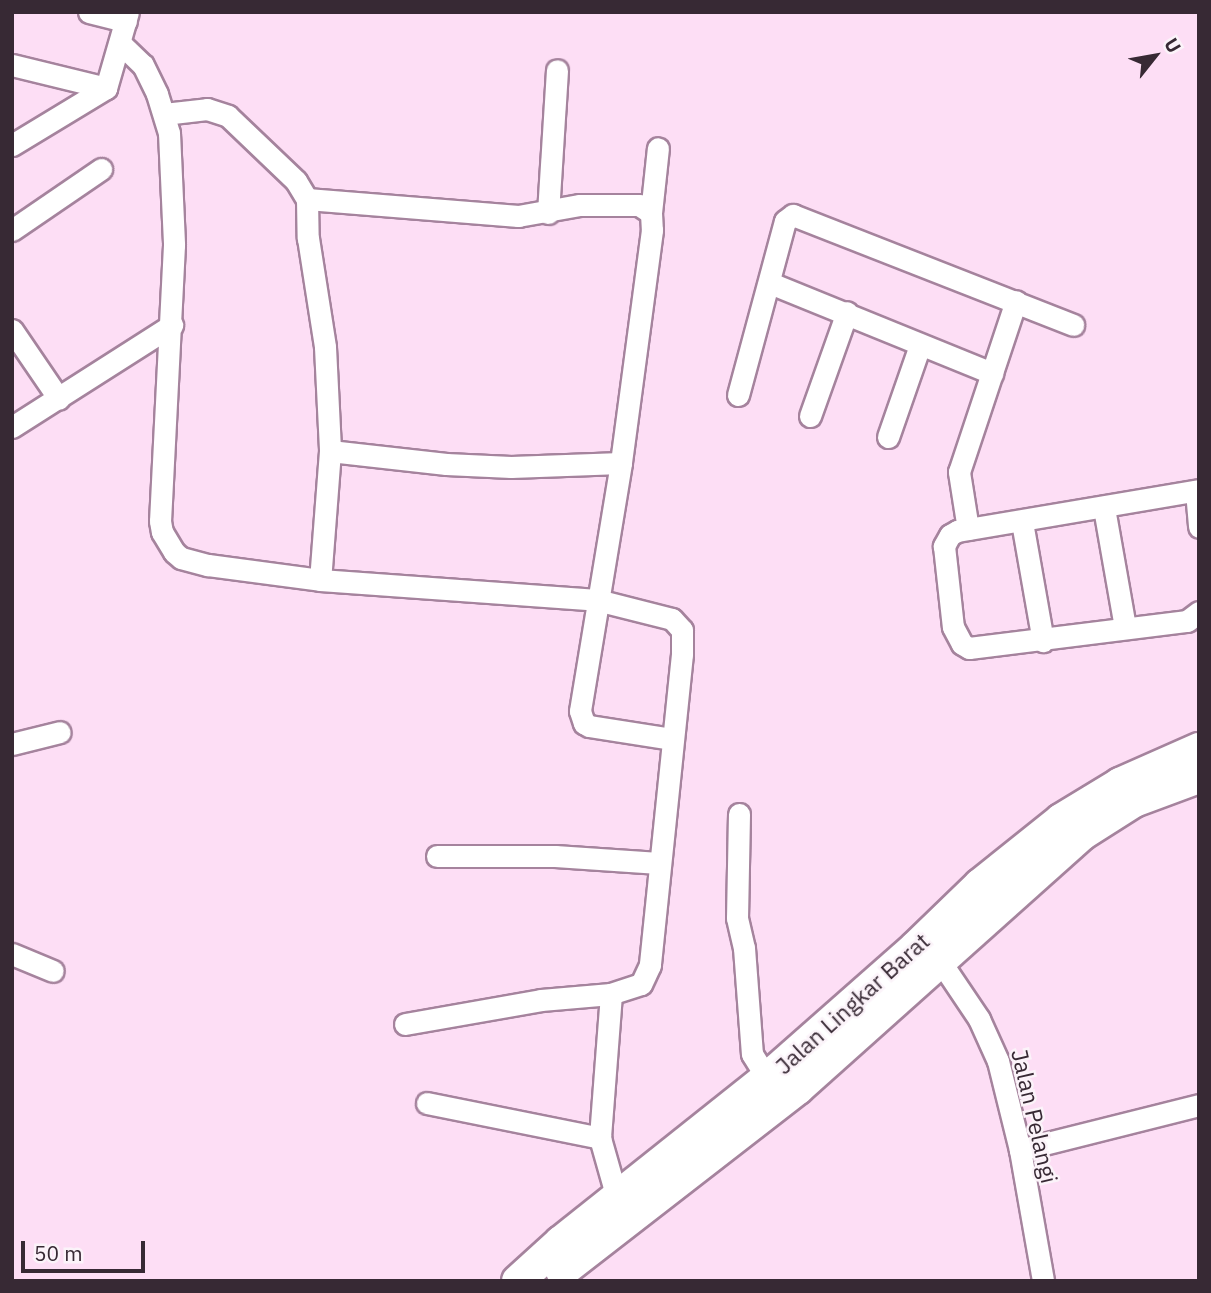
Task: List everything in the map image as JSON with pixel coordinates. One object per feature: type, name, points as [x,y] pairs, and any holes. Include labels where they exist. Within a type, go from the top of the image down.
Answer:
[{"type":"highway","name":"Jalan Lingkar Barat","points":[[551,1281],[620,1224],[797,1088],[932,950],[980,885],[1061,820],[1120,784],[1199,749]]},
{"type":"highway","name":"Jalan Lingkar Barat","points":[[518,1281],[767,1078],[1103,819],[1134,801],[1199,777]]},
{"type":"street","points":[[17,140],[106,88],[127,17],[89,12]]},
{"type":"street","points":[[121,44],[144,65],[169,133],[174,245],[160,521],[166,542],[181,558],[208,565],[320,580],[597,600],[672,619],[680,626],[684,637],[648,975],[636,987],[611,994],[541,1000],[405,1024]]},
{"type":"street","points":[[12,65],[106,88]]},
{"type":"street","points":[[548,213],[557,70]]},
{"type":"street","points":[[164,114],[207,109],[228,116],[296,181],[307,199],[308,237],[324,347],[330,452],[320,580]]},
{"type":"street","points":[[658,148],[651,214],[652,230],[621,463],[580,711],[584,723],[672,739]]},
{"type":"street","points":[[12,230],[101,169]]},
{"type":"street","points":[[307,199],[518,216],[548,213],[580,205],[639,205],[651,214]]},
{"type":"street","points":[[738,395],[785,221],[798,215],[1073,325]]},
{"type":"street","points":[[770,283],[992,373]]},
{"type":"street","points":[[968,528],[958,472],[1016,300]]},
{"type":"street","points":[[810,416],[847,312]]},
{"type":"street","points":[[12,427],[172,325]]},
{"type":"street","points":[[12,330],[59,399]]},
{"type":"street","points":[[888,437],[920,345]]},
{"type":"street","points":[[330,452],[446,464],[511,467],[621,463]]},
{"type":"street","points":[[1199,527],[1197,490],[1022,522],[968,528],[950,535],[944,546],[957,639],[970,648],[1043,641],[1125,626],[1187,621],[1199,612]]},
{"type":"street","points":[[1104,508],[1125,626]]},
{"type":"street","points":[[1022,522],[1043,641]]},
{"type":"street","points":[[12,744],[60,732]]},
{"type":"street","points":[[739,814],[737,918],[744,948],[752,1054],[767,1078]]},
{"type":"street","points":[[437,856],[555,856],[659,863]]},
{"type":"street","name":"Jalan Pelangi","points":[[932,950],[990,1040],[1005,1084],[1020,1150],[1043,1281]]},
{"type":"street","points":[[14,961],[53,971]]},
{"type":"street","points":[[611,994],[600,1138],[617,1198]]},
{"type":"street","points":[[427,1103],[600,1138]]},
{"type":"street","points":[[1020,1150],[1199,1105]]}]
